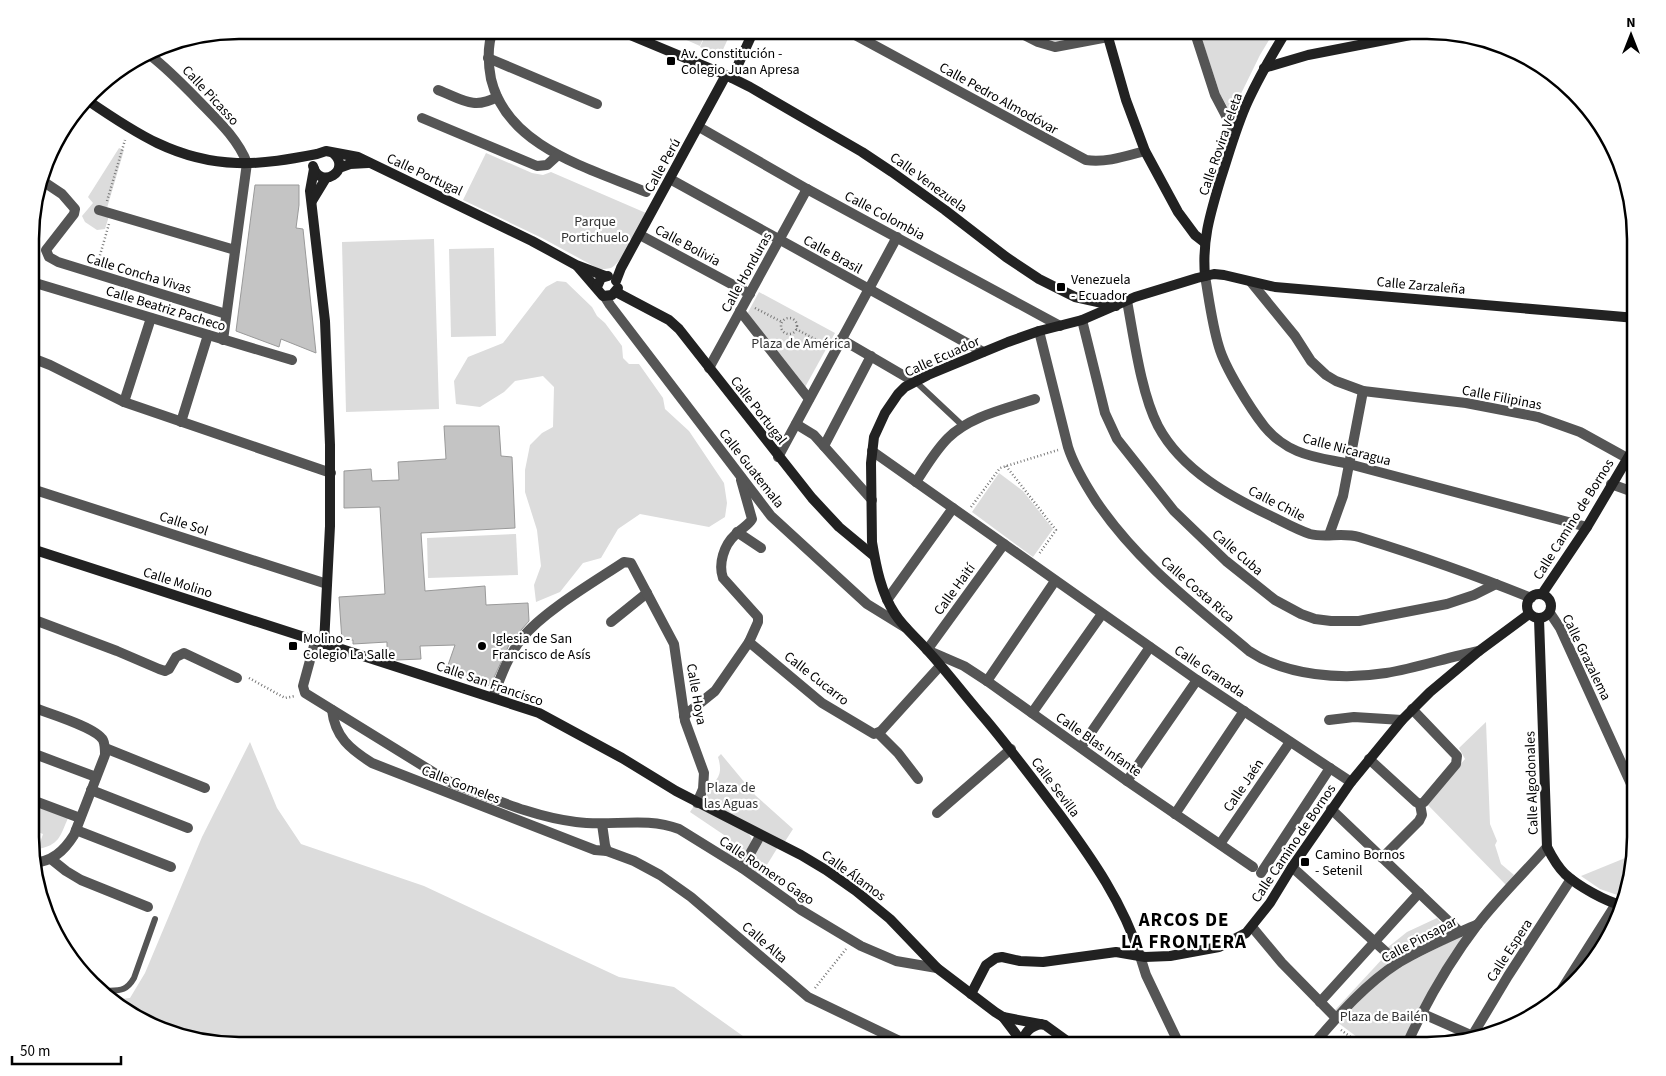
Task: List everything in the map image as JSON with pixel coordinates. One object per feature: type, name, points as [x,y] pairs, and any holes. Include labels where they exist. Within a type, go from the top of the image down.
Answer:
[{"type":"street","points":[[490,39],[488,58],[492,84],[506,113],[515,124],[529,136],[558,155],[646,192]]},
{"type":"street","name":"Calle Venezuela","points":[[640,39],[729,76],[862,152],[932,200],[992,247],[1039,279],[1075,297],[1116,306]]},
{"type":"street","name":"Calle Perú","points":[[611,278],[621,268],[698,127],[749,39]]},
{"type":"street","name":"Calle Pedro Almodóvar","points":[[863,39],[1086,160],[1106,161],[1145,151]]},
{"type":"street","points":[[1032,39],[1055,47],[1087,39]]},
{"type":"street","points":[[1108,39],[1126,100],[1145,151],[1178,212],[1195,235],[1204,242]]},
{"type":"street","points":[[1197,39],[1222,112],[1236,133]]},
{"type":"street","name":"Calle Rovira Veleta","points":[[1205,276],[1204,242],[1209,219],[1236,133],[1247,103],[1264,68],[1282,39]]},
{"type":"street","points":[[1264,68],[1308,55],[1390,39]]},
{"type":"street","name":"Calle Picasso","points":[[153,58],[169,70],[214,117],[242,152],[247,163]]},
{"type":"street","points":[[488,58],[597,104]]},
{"type":"street","points":[[438,90],[473,104],[487,102],[497,97]]},
{"type":"street","points":[[91,103],[128,129],[179,153],[211,160],[247,163],[291,159],[315,162]]},
{"type":"street","points":[[422,118],[537,166],[547,165],[558,155]]},
{"type":"street","name":"Calle Colombia","points":[[698,127],[1060,326]]},
{"type":"street","points":[[305,693],[303,686],[320,643],[327,584],[331,474],[327,347],[311,202],[311,182],[315,162],[326,151],[333,153],[339,160],[339,168],[334,175],[326,178],[311,202]]},
{"type":"street","name":"Calle Portugal","points":[[333,153],[352,155],[532,240],[576,265],[611,278]]},
{"type":"street","points":[[315,162],[318,174],[326,178]]},
{"type":"street","points":[[223,340],[247,163]]},
{"type":"street","name":"Calle Portugal","points":[[339,168],[350,164],[369,163]]},
{"type":"street","name":"Calle Brasil","points":[[670,179],[983,352]]},
{"type":"street","name":"Calle Concha Vivas","points":[[47,184],[62,194],[74,209],[74,214],[47,248],[46,254],[49,258],[226,314]]},
{"type":"street","name":"Calle Honduras","points":[[709,368],[780,240],[806,188]]},
{"type":"street","points":[[105,211],[235,250]]},
{"type":"street","name":"Calle Bolivia","points":[[640,235],[745,303]]},
{"type":"street","points":[[778,457],[897,237]]},
{"type":"street","name":"Calle Portugal","points":[[576,265],[597,287]]},
{"type":"street","name":"Calle Zarzaleña","points":[[1205,276],[1224,275],[1275,286],[1627,317]]},
{"type":"street","name":"Calle Ecuador","points":[[927,650],[906,628],[887,600],[874,556],[872,451],[878,425],[898,394],[914,381],[983,352],[1039,332],[1082,320],[1127,301],[1205,276]]},
{"type":"street","name":"Calle Nicaragua","points":[[1205,276],[1213,324],[1224,362],[1265,427],[1285,444],[1297,451],[1587,527]]},
{"type":"street","points":[[611,278],[618,286],[612,296],[605,297],[600,294],[597,287],[599,280],[611,278]]},
{"type":"street","name":"Calle Filipinas","points":[[1251,282],[1288,327],[1317,368],[1336,381],[1363,390],[1466,403],[1538,417],[1580,432],[1627,458]]},
{"type":"street","name":"Calle Beatriz Pacheco","points":[[39,284],[292,360]]},
{"type":"street","name":"Calle Portugal","points":[[616,292],[643,305],[674,324],[825,514],[874,556]]},
{"type":"street","name":"Calle Guatemala","points":[[605,297],[771,516],[867,604],[906,628]]},
{"type":"street","name":"Calle Chile","points":[[1127,301],[1143,381],[1152,411],[1158,425],[1176,452],[1198,472],[1253,508],[1302,531],[1312,534],[1352,535],[1408,553],[1531,598]]},
{"type":"street","points":[[745,303],[809,399]]},
{"type":"street","points":[[124,402],[151,318]]},
{"type":"street","name":"Calle Cuba","points":[[1082,320],[1105,413],[1117,439],[1174,511],[1226,561],[1275,600],[1295,612],[1315,619],[1359,621],[1447,604],[1474,595],[1496,584]]},
{"type":"street","name":"Calle Costa Rica","points":[[1039,332],[1068,447],[1079,474],[1104,513],[1145,562],[1249,651],[1267,662],[1304,672],[1336,675],[1371,675],[1401,670],[1479,651]]},
{"type":"street","points":[[181,422],[208,335]]},
{"type":"street","points":[[841,339],[914,381]]},
{"type":"street","points":[[824,446],[871,356]]},
{"type":"street","points":[[39,361],[124,402],[331,474]]},
{"type":"street","points":[[1329,535],[1343,496],[1363,390]]},
{"type":"street","points":[[916,482],[941,445],[963,426],[978,418],[1035,400]]},
{"type":"street","points":[[796,424],[814,435],[872,500]]},
{"type":"street","name":"Calle Granada","points":[[872,451],[1196,680],[1351,782]]},
{"type":"street","name":"Calle Camino de Bornos","points":[[1542,594],[1587,527],[1627,458]]},
{"type":"street","points":[[684,716],[715,691],[749,642],[758,622],[758,617],[723,578],[721,573],[722,556],[726,548],[737,532],[752,519],[742,488],[741,476]]},
{"type":"street","points":[[1612,484],[1627,490]]},
{"type":"street","name":"Calle Sol","points":[[39,491],[327,584]]},
{"type":"street","points":[[887,600],[953,508]]},
{"type":"street","points":[[737,532],[761,548]]},
{"type":"street","name":"Calle Haití","points":[[927,650],[1004,544]]},
{"type":"street","name":"Calle Molino","points":[[39,551],[320,643]]},
{"type":"street","name":"Calle Hoya","points":[[493,697],[507,661],[530,631],[554,610],[624,562],[631,563],[674,644],[684,716],[704,773],[703,789],[697,803]]},
{"type":"street","points":[[987,681],[1055,581]]},
{"type":"street","points":[[611,622],[647,593]]},
{"type":"street","points":[[1542,594],[1551,602],[1552,609],[1547,616],[1539,619],[1529,614],[1527,604],[1531,598],[1542,594]]},
{"type":"street","name":"Calle Grazalema","points":[[1550,613],[1560,628],[1627,775]]},
{"type":"street","points":[[1032,713],[1102,614]]},
{"type":"street","name":"Calle Camino de Bornos","points":[[971,994],[986,965],[996,958],[1002,957],[1020,961],[1043,962],[1116,952],[1159,957],[1209,950],[1237,939],[1252,927],[1270,903],[1331,809],[1402,720],[1430,692],[1479,651],[1529,614]]},
{"type":"street","name":"Calle Algodonales","points":[[1539,619],[1547,847],[1558,866],[1571,879],[1617,903]]},
{"type":"street","points":[[39,622],[165,671],[169,669],[176,657],[184,653],[237,678]]},
{"type":"street","name":"Calle Cucarro","points":[[749,642],[822,703],[870,733],[878,734],[898,753],[918,779]]},
{"type":"street","name":"Calle San Francisco","points":[[320,643],[538,713],[622,758],[697,803]]},
{"type":"street","points":[[1081,747],[1150,647]]},
{"type":"street","name":"Calle Sevilla","points":[[927,650],[1011,749],[1104,877],[1127,920],[1140,956]]},
{"type":"street","name":"Calle Blas Infante","points":[[927,650],[964,666],[987,681],[1174,814],[1257,870],[1330,768]]},
{"type":"street","points":[[878,734],[940,666]]},
{"type":"street","points":[[1127,781],[1196,680]]},
{"type":"street","name":"Calle Gomeles","points":[[305,693],[452,783],[530,812],[575,822],[617,823]]},
{"type":"street","points":[[1412,709],[1454,752],[1457,760],[1424,802],[1420,804]]},
{"type":"street","points":[[39,710],[90,729],[104,744],[204,788]]},
{"type":"street","name":"Calle Gomeles","points":[[332,710],[333,722],[347,745],[372,763],[595,850],[607,850]]},
{"type":"street","points":[[1174,814],[1244,711]]},
{"type":"street","points":[[1329,720],[1354,717],[1402,720]]},
{"type":"street","name":"Calle Jaén","points":[[1220,844],[1290,742]]},
{"type":"street","points":[[40,861],[51,859],[60,853],[76,830],[105,755],[104,744]]},
{"type":"street","points":[[936,813],[1011,749]]},
{"type":"street","points":[[39,756],[96,778]]},
{"type":"street","points":[[1369,759],[1420,804],[1422,816],[1382,858]]},
{"type":"street","points":[[91,790],[188,828]]},
{"type":"street","points":[[39,803],[80,818]]},
{"type":"street","points":[[697,803],[760,836],[742,868]]},
{"type":"street","points":[[1331,809],[1460,932]]},
{"type":"street","name":"Calle Romero Gago","points":[[617,823],[646,821],[668,824],[679,828],[742,868],[801,910],[852,941],[896,961],[936,968]]},
{"type":"street","points":[[602,824],[604,846],[607,850]]},
{"type":"street","points":[[76,830],[171,868]]},
{"type":"street","name":"Calle Álamos","points":[[760,836],[806,858],[856,891],[890,919],[936,968],[1003,1017]]},
{"type":"street","points":[[1410,1037],[1421,1013],[1450,963],[1479,923],[1547,847]]},
{"type":"street","name":"Calle Alta","points":[[607,850],[634,861],[679,888],[808,997],[891,1037]]},
{"type":"street","points":[[51,859],[81,880],[148,907]]},
{"type":"street","points":[[1292,868],[1398,964]]},
{"type":"street","name":"Calle Espera","points":[[1476,1031],[1508,976],[1571,879]]},
{"type":"street","name":"Calle Pinsapar","points":[[1320,1002],[1419,893]]},
{"type":"street","points":[[1571,977],[1609,921]]},
{"type":"street","name":"Calle Pinsapar","points":[[1320,1037],[1357,996],[1377,978],[1420,951],[1479,923]]},
{"type":"street","points":[[1252,927],[1334,1020]]},
{"type":"street","points":[[1140,956],[1146,975],[1176,1037]]},
{"type":"street","points":[[1421,1013],[1466,1033]]},
{"type":"street","points":[[1003,1017],[1042,1024],[1063,1037]]},
{"type":"street","points":[[1003,1017],[1018,1037]]},
{"type":"street","points":[[1025,1037],[1027,1031],[1032,1027],[1042,1024]]},
{"type":"lane","points":[[914,381],[963,426]]},
{"type":"lane","points":[[110,990],[123,989],[129,986],[134,978],[155,920]]},
{"type":"path","points":[[95,274],[105,211],[128,129]]},
{"type":"path","points":[[745,303],[782,322]]},
{"type":"path","points":[[787,318],[792,319],[796,322],[796,329],[792,333],[785,333],[781,329],[782,322],[787,318]]},
{"type":"path","points":[[796,329],[835,350]]},
{"type":"path","points":[[964,516],[1000,468],[1068,447]]},
{"type":"path","points":[[1006,466],[1056,530],[1032,565]]},
{"type":"path","points":[[237,678],[248,678],[285,698],[305,693]]},
{"type":"path","points":[[808,997],[852,941]]},
{"type":"path","points":[[1334,1020],[1353,1037]]},
{"type":"green space","points":[[684,39],[703,39],[700,46]]},
{"type":"green space","points":[[704,39],[728,39],[720,56],[700,47]]},
{"type":"green space","points":[[1202,39],[1270,39],[1234,108],[1228,108],[1220,94]]},
{"type":"green space","points":[[119,148],[124,150],[107,208],[98,205],[96,212],[109,216],[105,229],[97,230],[85,222],[82,216],[93,203],[88,197]]},
{"type":"green space","name":"Parque Portichuelo","points":[[486,153],[532,173],[543,175],[551,172],[646,213],[621,258],[611,268],[599,269],[542,238],[463,200]]},
{"type":"green space","points":[[434,239],[439,409],[346,412],[342,242]]},
{"type":"green space","points":[[494,248],[496,336],[451,337],[449,249]]},
{"type":"green space","points":[[557,281],[566,282],[592,307],[597,316],[605,323],[622,346],[623,358],[629,364],[639,364],[663,398],[665,409],[689,431],[724,483],[727,503],[725,517],[709,527],[640,514],[618,529],[601,558],[583,563],[560,592],[536,602],[534,585],[541,566],[537,530],[525,492],[525,470],[530,445],[542,433],[553,427],[554,387],[543,376],[515,381],[504,392],[480,407],[456,404],[454,381],[468,357],[503,343],[546,287]]},
{"type":"green space","name":"Plaza de América","points":[[759,292],[835,333],[804,389],[746,316]]},
{"type":"green space","points":[[999,473],[1023,491],[1053,529],[1033,557],[972,512]]},
{"type":"green space","points":[[516,534],[518,575],[428,578],[427,538]]},
{"type":"green space","points":[[1486,722],[1490,824],[1497,841],[1495,845],[1501,864],[1514,875],[1506,885],[1427,804],[1465,759],[1459,748]]},
{"type":"green space","points":[[250,742],[277,808],[301,844],[424,886],[619,977],[674,987],[744,1037],[225,1037],[212,1036],[174,1027],[150,1017],[121,999],[130,998],[145,973],[202,837]]},
{"type":"green space","name":"Plaza de las Aguas","points":[[721,754],[755,795],[793,829],[784,843],[710,805],[706,800],[707,793],[720,772],[718,757]]},
{"type":"green space","points":[[694,806],[747,832],[752,842],[745,856],[738,860],[729,856],[724,848],[730,839],[690,812]]},
{"type":"green space","points":[[39,808],[68,818],[58,839],[50,845],[39,849],[43,834],[39,833]]},
{"type":"green space","points":[[764,841],[778,847],[760,876],[748,867],[760,843]]},
{"type":"green space","points":[[1627,857],[1619,895],[1600,889],[1581,876]]},
{"type":"green space","points":[[1437,918],[1450,933],[1398,960],[1387,948],[1407,932]]},
{"type":"green space","name":"Plaza de Bailén","points":[[1459,937],[1463,937],[1407,1037],[1357,1037],[1337,1022],[1373,987],[1400,967]]},
{"type":"green space","points":[[1385,956],[1393,963],[1338,1013],[1335,1010]]},
{"type":"building","points":[[255,185],[299,185],[296,228],[303,229],[316,353],[281,339],[279,347],[236,331]]},
{"type":"building","points":[[444,426],[499,426],[501,456],[512,457],[515,528],[421,533],[425,591],[485,586],[486,605],[528,603],[529,621],[509,641],[509,645],[490,686],[446,671],[455,645],[420,646],[421,659],[397,660],[387,657],[387,642],[353,644],[353,640],[342,641],[339,597],[385,594],[380,507],[344,508],[344,471],[371,469],[372,481],[399,480],[398,462],[446,459]]},
{"type":"place","name":"Av. Constitución - Colegio Juan Apresa","points":[[671,61]]},
{"type":"place","name":"Venezuela - Ecuador","points":[[1061,287]]},
{"type":"place","name":"Molino - Colegio La Salle","points":[[293,646]]},
{"type":"place","name":"Iglesia de San Francisco de Asís","points":[[482,646]]},
{"type":"place","name":"Camino Bornos - Setenil","points":[[1305,862]]},
{"type":"district","name":"ARCOS DE LA FRONTERA","points":[[1184,930]]}]
